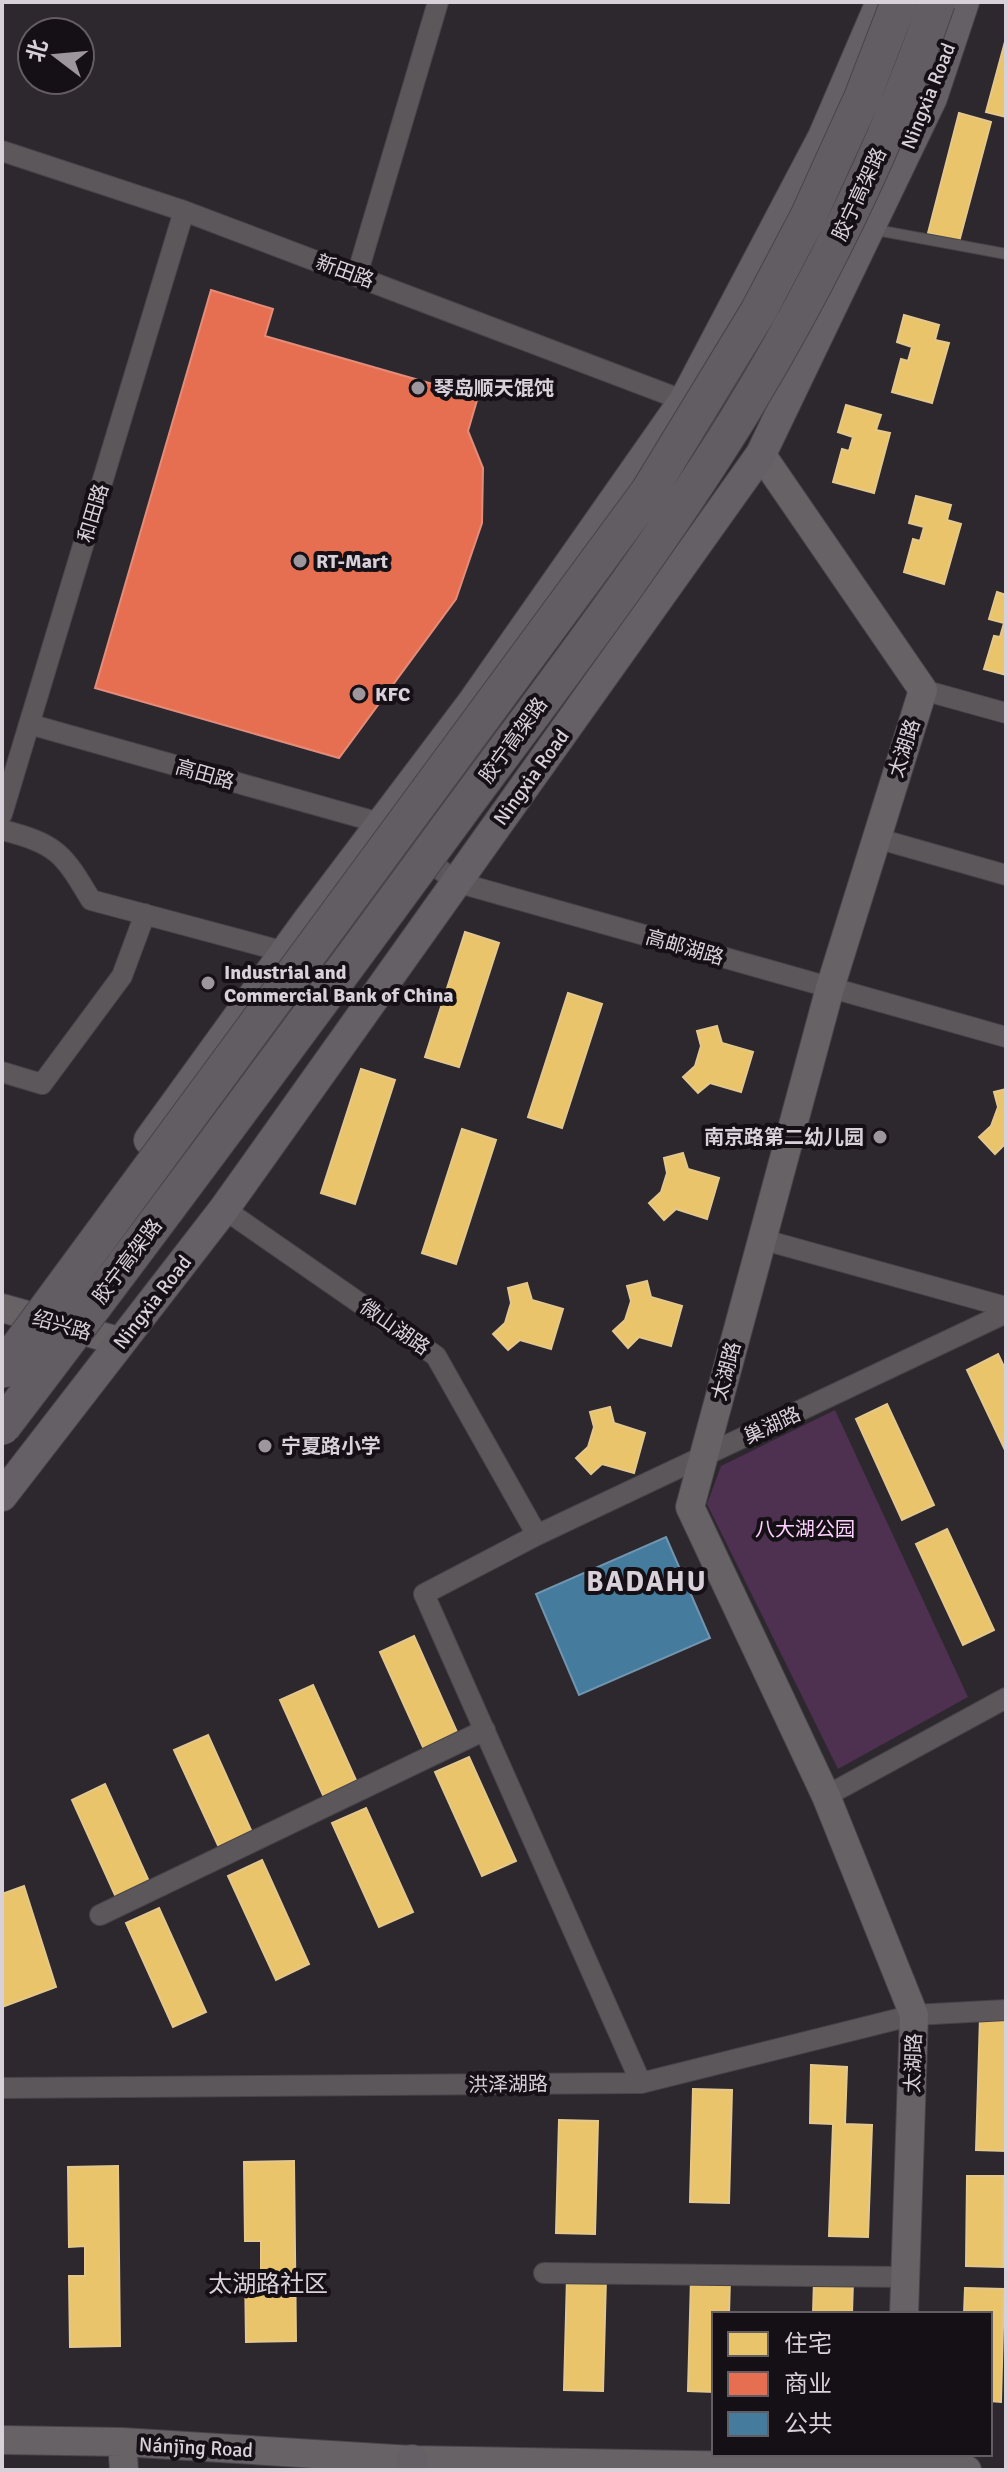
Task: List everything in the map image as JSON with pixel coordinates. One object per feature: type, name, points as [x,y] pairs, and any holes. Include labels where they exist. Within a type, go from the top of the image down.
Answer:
[{"type":"highway","name":"胶宁高架路","points":[[2,1370],[649,491],[736,349],[808,217],[862,98],[899,2]]},
{"type":"highway","name":"胶宁高架路","points":[[2,1427],[346,967],[615,600],[707,467],[793,326],[841,234],[896,110],[937,2]]},
{"type":"main road","points":[[2,1343],[13,1311],[472,703],[685,399],[823,137],[881,2]]},
{"type":"main road","name":"Ningxia Road","points":[[2,1496],[224,1209],[761,454],[932,98],[964,2]]},
{"type":"street","points":[[357,275],[438,2]]},
{"type":"street","name":"新田路","points":[[2,151],[184,211],[685,399],[761,454]]},
{"type":"street","name":"和田路","points":[[2,814],[184,211]]},
{"type":"street","points":[[761,454],[923,690],[1006,713]]},
{"type":"street","name":"太湖路","points":[[904,2312],[914,2015],[826,1796],[690,1507],[830,988],[923,690]]},
{"type":"street","name":"高田路","points":[[29,724],[380,823]]},
{"type":"street","name":"高邮湖路","points":[[380,823],[456,882],[1006,1037]]},
{"type":"street","points":[[2,830],[32,838],[63,854],[91,900],[285,952]]},
{"type":"street","points":[[876,838],[1006,875]]},
{"type":"street","points":[[2,1072],[42,1084],[122,976],[145,914]]},
{"type":"street","name":"微山湖路","points":[[224,1209],[436,1356],[537,1535]]},
{"type":"street","points":[[761,1239],[1006,1310]]},
{"type":"street","name":"巢湖路","points":[[485,1730],[424,1594],[537,1535],[1006,1310]]},
{"type":"street","name":"绍兴路","points":[[13,1311],[122,1342]]},
{"type":"street","points":[[826,1796],[1006,1698]]},
{"type":"street","points":[[100,1915],[485,1730],[641,2083]]},
{"type":"street","name":"洪泽湖路","points":[[2,2088],[641,2083],[914,2015],[1006,2010]]},
{"type":"street","points":[[544,2273],[905,2277]]},
{"type":"street","name":"Nánjīng Road","points":[[2,2440],[123,2456],[412,2465],[899,2464],[967,2470]]},
{"type":"lane","points":[[869,229],[1006,254]]},
{"type":"green space","name":"八大湖公园","points":[[835,1410],[968,1697],[838,1769],[707,1504],[721,1466]]},
{"type":"building: 住宅","points":[[1006,38],[1006,117],[986,112]]},
{"type":"building: 住宅","points":[[959,113],[991,122],[959,242],[928,233]]},
{"type":"building: 住宅","points":[[904,315],[939,325],[935,340],[949,343],[932,403],[892,392],[901,359],[908,361],[912,347],[897,342]]},
{"type":"building: 住宅","points":[[846,405],[881,415],[876,430],[890,433],[874,493],[833,482],[842,449],[849,451],[853,437],[838,432]]},
{"type":"building: 住宅","points":[[916,496],[951,505],[947,520],[961,524],[944,584],[904,572],[913,539],[920,541],[924,527],[909,523]]},
{"type":"building: 住宅","points":[[997,592],[1006,595],[1006,675],[984,669],[994,636],[1000,637],[1004,623],[989,619]]},
{"type":"building: 住宅","points":[[465,932],[499,943],[459,1067],[425,1057]]},
{"type":"building: 住宅","points":[[568,993],[602,1004],[562,1128],[528,1117]]},
{"type":"building: 住宅","points":[[717,1026],[722,1043],[753,1052],[741,1092],[710,1083],[698,1093],[683,1077],[695,1066],[701,1046],[697,1031]]},
{"type":"building: 住宅","points":[[361,1069],[395,1080],[355,1204],[321,1193]]},
{"type":"building: 住宅","points":[[1006,1089],[1006,1143],[995,1154],[979,1137],[991,1126],[998,1107],[994,1092]]},
{"type":"building: 住宅","points":[[462,1129],[496,1140],[456,1264],[422,1253]]},
{"type":"building: 住宅","points":[[683,1153],[688,1169],[719,1178],[707,1219],[676,1209],[664,1220],[649,1203],[661,1192],[667,1173],[664,1158]]},
{"type":"building: 住宅","points":[[647,1281],[651,1297],[682,1306],[671,1346],[639,1337],[628,1348],[613,1331],[625,1320],[631,1301],[627,1286]]},
{"type":"building: 住宅","points":[[527,1283],[532,1300],[563,1309],[551,1349],[520,1340],[508,1350],[493,1334],[505,1323],[511,1303],[508,1288]]},
{"type":"building: 住宅","points":[[998,1354],[1006,1371],[1006,1452],[967,1370]]},
{"type":"building: 住宅","points":[[887,1404],[934,1505],[902,1520],[856,1419]]},
{"type":"building: 住宅","points":[[610,1407],[614,1423],[645,1433],[634,1473],[602,1464],[591,1474],[576,1458],[588,1447],[594,1427],[590,1412]]},
{"type":"building: 住宅","points":[[947,1529],[994,1630],[963,1645],[916,1544]]},
{"type":"building: 住宅","points":[[414,1636],[461,1741],[427,1756],[380,1652]]},
{"type":"building: 住宅","points":[[313,1685],[360,1789],[327,1804],[280,1700]]},
{"type":"building: 住宅","points":[[208,1735],[255,1839],[222,1854],[174,1750]]},
{"type":"building: 住宅","points":[[469,1757],[516,1861],[482,1876],[435,1772]]},
{"type":"building: 住宅","points":[[105,1784],[152,1888],[119,1904],[72,1800]]},
{"type":"building: 住宅","points":[[366,1808],[413,1912],[379,1927],[332,1823]]},
{"type":"building: 住宅","points":[[262,1860],[309,1964],[276,1980],[228,1876]]},
{"type":"building: 住宅","points":[[24,1886],[56,1987],[2,2007],[2,1894]]},
{"type":"building: 住宅","points":[[159,1908],[206,2012],[173,2027],[126,1923]]},
{"type":"building: 住宅","points":[[980,2017],[1006,2017],[1006,2151],[976,2150]]},
{"type":"building: 住宅","points":[[811,2065],[847,2067],[845,2124],[872,2125],[868,2237],[829,2236],[833,2124],[810,2123]]},
{"type":"building: 住宅","points":[[693,2089],[732,2090],[729,2203],[690,2202]]},
{"type":"building: 住宅","points":[[559,2120],[598,2121],[595,2234],[556,2233]]},
{"type":"building: 住宅","points":[[294,2161],[296,2341],[246,2342],[245,2271],[261,2271],[261,2241],[245,2241],[244,2162]]},
{"type":"building: 住宅","points":[[118,2166],[120,2346],[70,2347],[69,2276],[85,2276],[85,2246],[69,2247],[68,2167]]},
{"type":"building: 住宅","points":[[967,2176],[1004,2176],[1003,2267],[966,2266]]},
{"type":"building: 住宅","points":[[567,2277],[606,2278],[603,2391],[564,2390]]},
{"type":"building: 住宅","points":[[691,2278],[730,2279],[729,2312],[712,2312],[712,2392],[688,2391]]},
{"type":"building: 住宅","points":[[814,2280],[853,2281],[852,2312],[813,2312]]},
{"type":"building: 住宅","points":[[965,2288],[1004,2289],[1001,2402],[992,2401],[992,2312],[964,2312]]},
{"type":"building: 商业","name":"RT-Mart","points":[[211,290],[273,309],[265,336],[478,397],[468,431],[483,468],[482,523],[456,599],[339,758],[95,688]]},
{"type":"building: 公共","points":[[666,1537],[710,1638],[579,1695],[536,1594]]},
{"type":"place","name":"琴岛顺天馄饨","points":[[418,388]]},
{"type":"place","name":"RT-Mart","points":[[300,561]]},
{"type":"place","name":"KFC","points":[[359,694]]},
{"type":"place","name":"Industrial and Commercial Bank of China","points":[[208,983]]},
{"type":"place","name":"南京路第二幼儿园","points":[[880,1137]]},
{"type":"place","name":"宁夏路小学","points":[[265,1446]]},
{"type":"district","name":"BADAHU","points":[[647,1581]]},
{"type":"district","name":"太湖路社区","points":[[268,2284]]}]
